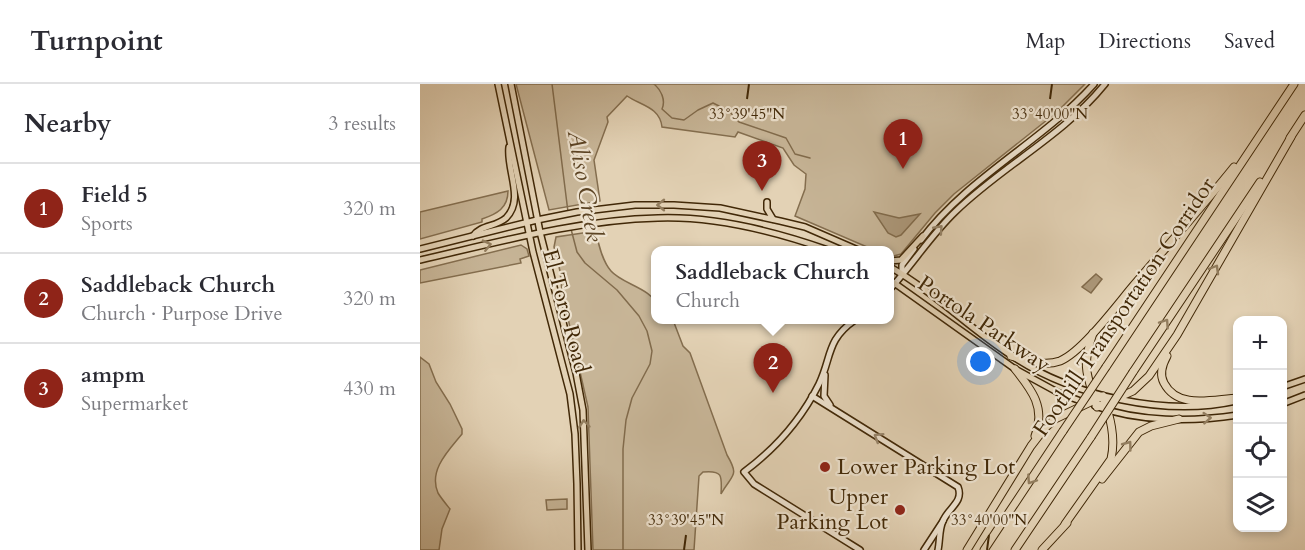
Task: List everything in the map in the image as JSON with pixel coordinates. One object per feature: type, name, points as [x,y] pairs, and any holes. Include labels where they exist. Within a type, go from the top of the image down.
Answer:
[{"type":"highway","name":"Foothill Transportation Corridor","points":[[984,550],[1294,84]]},
{"type":"highway","name":"Foothill Transportation Corridor","points":[[1015,550],[1305,115]]},
{"type":"highway","points":[[1107,407],[1144,382],[1177,335],[1291,137]]},
{"type":"highway","points":[[1011,356],[1035,363],[1058,362],[1069,356],[1093,333],[1247,154]]},
{"type":"highway","points":[[1093,333],[1085,363],[1093,401]]},
{"type":"highway","points":[[1177,335],[1161,371],[1163,381],[1170,391],[1175,396],[1188,400],[1233,399]]},
{"type":"highway","points":[[1015,369],[1035,396],[1039,410],[1039,426],[1031,446]]},
{"type":"highway","points":[[967,550],[1031,446],[1044,429],[1055,419],[1103,396],[1113,438],[1111,459],[1065,524]]},
{"type":"highway","points":[[1093,401],[1107,407]]},
{"type":"highway","points":[[1042,550],[1080,508],[1139,432],[1179,418]]},
{"type":"main road","name":"El Toro Road","points":[[498,84],[529,235],[572,402],[578,550]]},
{"type":"main road","name":"El Toro Road","points":[[511,84],[537,220],[579,385],[583,410],[588,550]]},
{"type":"main road","points":[[902,274],[902,264],[950,206],[1058,119],[1094,84]]},
{"type":"main road","points":[[894,280],[955,212],[1083,108],[1105,84]]},
{"type":"main road","points":[[473,236],[476,231],[498,224],[513,207],[514,192],[508,155],[510,142]]},
{"type":"main road","points":[[767,202],[767,209],[773,219]]},
{"type":"main road","points":[[420,249],[526,222],[577,212],[635,205],[720,208],[805,228],[848,246]]},
{"type":"main road","points":[[420,261],[558,228],[659,218],[717,222],[754,229],[814,246]]},
{"type":"main road","points":[[894,261],[901,260],[924,236]]},
{"type":"main road","name":"Portola Parkway","points":[[894,269],[1011,356],[1093,401]]},
{"type":"main road","name":"Portola Parkway","points":[[894,283],[1015,369],[1059,393],[1093,401]]},
{"type":"main road","points":[[851,324],[834,342],[819,384],[812,396],[775,447],[744,472],[754,484],[860,550]]},
{"type":"main road","points":[[825,364],[824,396],[833,409]]},
{"type":"main road","points":[[1287,385],[1305,378]]},
{"type":"main road","points":[[1287,402],[1305,395]]},
{"type":"main road","points":[[812,396],[958,487],[959,498],[924,550]]},
{"type":"main road","points":[[1103,396],[1170,406],[1214,405],[1233,400]]},
{"type":"main road","points":[[1107,407],[1141,417],[1233,415]]},
{"type":"main road","points":[[938,550],[943,521]]},
{"type":"shaded area","points":[[516,84],[1085,84],[1057,112],[954,194],[901,254],[894,256],[894,246],[865,246],[795,216],[805,189],[806,174],[794,165],[783,148],[738,132],[735,137],[662,127],[658,115],[649,107],[627,96],[607,117],[608,122],[594,160],[600,201],[549,210]]},
{"type":"shaded area","points":[[508,191],[504,206],[482,219],[482,222],[420,239],[420,212]]},
{"type":"shaded area","points":[[874,212],[899,218],[920,214],[901,235],[896,237],[888,233]]},
{"type":"shaded area","points":[[596,231],[603,258],[611,271],[651,297],[651,324],[675,324],[683,346],[690,353],[734,472],[721,494],[721,479],[718,473],[703,472],[699,476],[694,550],[593,550],[588,407],[562,292],[554,247],[556,237]]},
{"type":"shaded area","points":[[521,245],[527,249],[529,256],[520,259],[521,263],[420,283],[420,270]]},
{"type":"shaded area","points":[[1096,274],[1102,279],[1091,293],[1082,287]]},
{"type":"shaded area","points":[[420,357],[429,364],[436,382],[462,429],[462,434],[441,461],[436,476],[438,493],[450,509],[442,529],[439,550],[420,550]]},
{"type":"shaded area","points":[[567,499],[567,509],[547,510],[546,500]]},
{"type":"waterway","name":"Aliso Creek","points":[[552,84],[568,212]]},
{"type":"waterway","points":[[654,84],[662,95],[662,109],[672,118],[684,120],[713,103],[729,111],[739,122],[786,138],[795,154],[810,158]]},
{"type":"waterway","name":"Aliso Creek","points":[[571,229],[577,252],[585,263],[617,290],[639,316],[647,331],[652,351],[650,364],[632,398],[626,420],[623,449],[623,550]]},
{"type":"place","name":"Field 5","points":[[903,169]]},
{"type":"place","name":"ampm","points":[[762,191]]},
{"type":"place","name":"Saddleback Church","points":[[773,393]]},
{"type":"place","name":"Lower Parking Lot","points":[[825,467]]},
{"type":"place","name":"Upper Parking Lot","points":[[900,510]]}]
